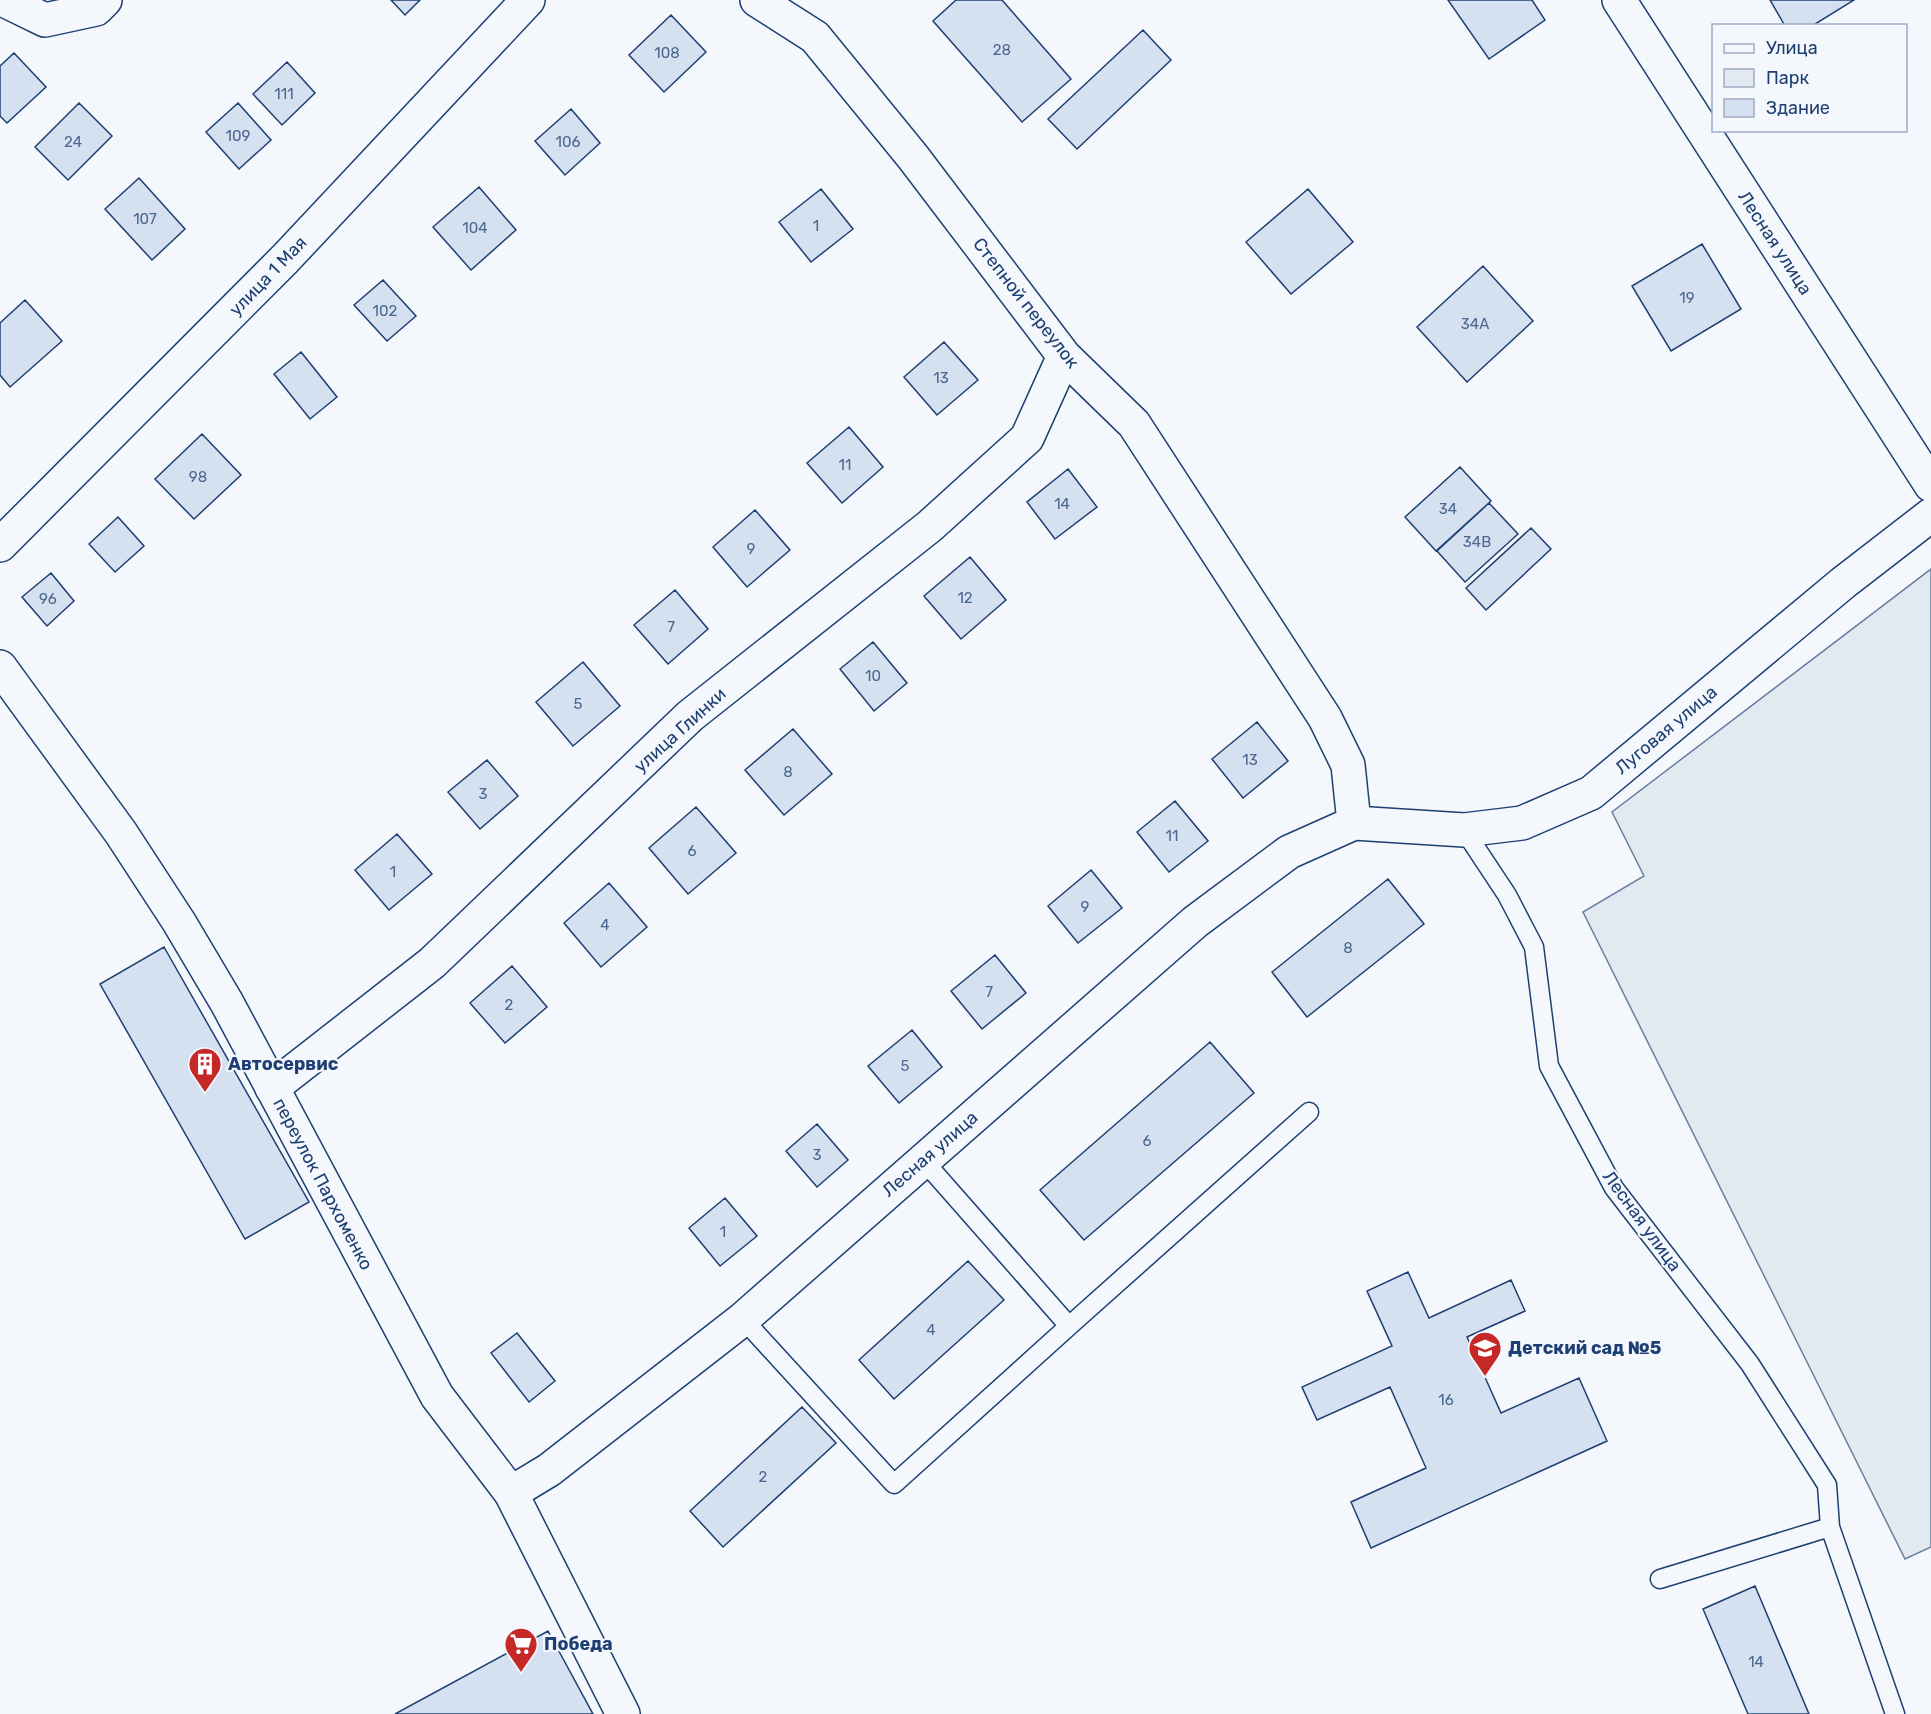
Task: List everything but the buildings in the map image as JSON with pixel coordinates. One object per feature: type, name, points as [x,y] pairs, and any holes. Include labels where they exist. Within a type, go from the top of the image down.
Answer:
[{"type":"street","points":[[4,0],[45,20],[96,9],[105,0]]},
{"type":"street","name":"улица 1 Мая","points":[[0,545],[285,259],[528,0]]},
{"type":"street","name":"Степной переулок","points":[[757,0],[815,37],[913,157],[1064,356],[1134,424],[1325,718],[1348,765],[1353,823]]},
{"type":"street","name":"Лесная улица","points":[[1619,0],[1931,485]]},
{"type":"street","name":"улица Глинки","points":[[272,1088],[432,963],[690,716],[930,526],[1027,438],[1064,356]]},
{"type":"street","name":"Луговая улица","points":[[1353,823],[1464,830],[1522,823],[1591,793],[1843,583],[1931,514]]},
{"type":"street","name":"переулок Пархоменко","points":[[0,667],[121,833],[227,1003],[437,1396],[511,1493],[622,1714]]},
{"type":"street","name":"Лесная улица","points":[[511,1493],[549,1470],[743,1319],[1195,922],[1289,852],[1353,823]]},
{"type":"lane","name":"Лесная улица","points":[[1464,830],[1507,895],[1534,947],[1549,1066],[1614,1188],[1750,1364],[1827,1485],[1830,1527],[1894,1714]]},
{"type":"lane","points":[[743,1319],[894,1484],[1309,1112]]},
{"type":"lane","points":[[923,1160],[1069,1326]]},
{"type":"lane","points":[[1660,1578],[1830,1527]]},
{"type":"green space","points":[[1931,569],[1931,1547],[1905,1559],[1583,912],[1644,876],[1612,812]]},
{"type":"place","name":"Автосервис","points":[[205,1093]]},
{"type":"place","name":"Детский сад №5","points":[[1485,1377]]},
{"type":"place","name":"Победа","points":[[521,1673]]}]
